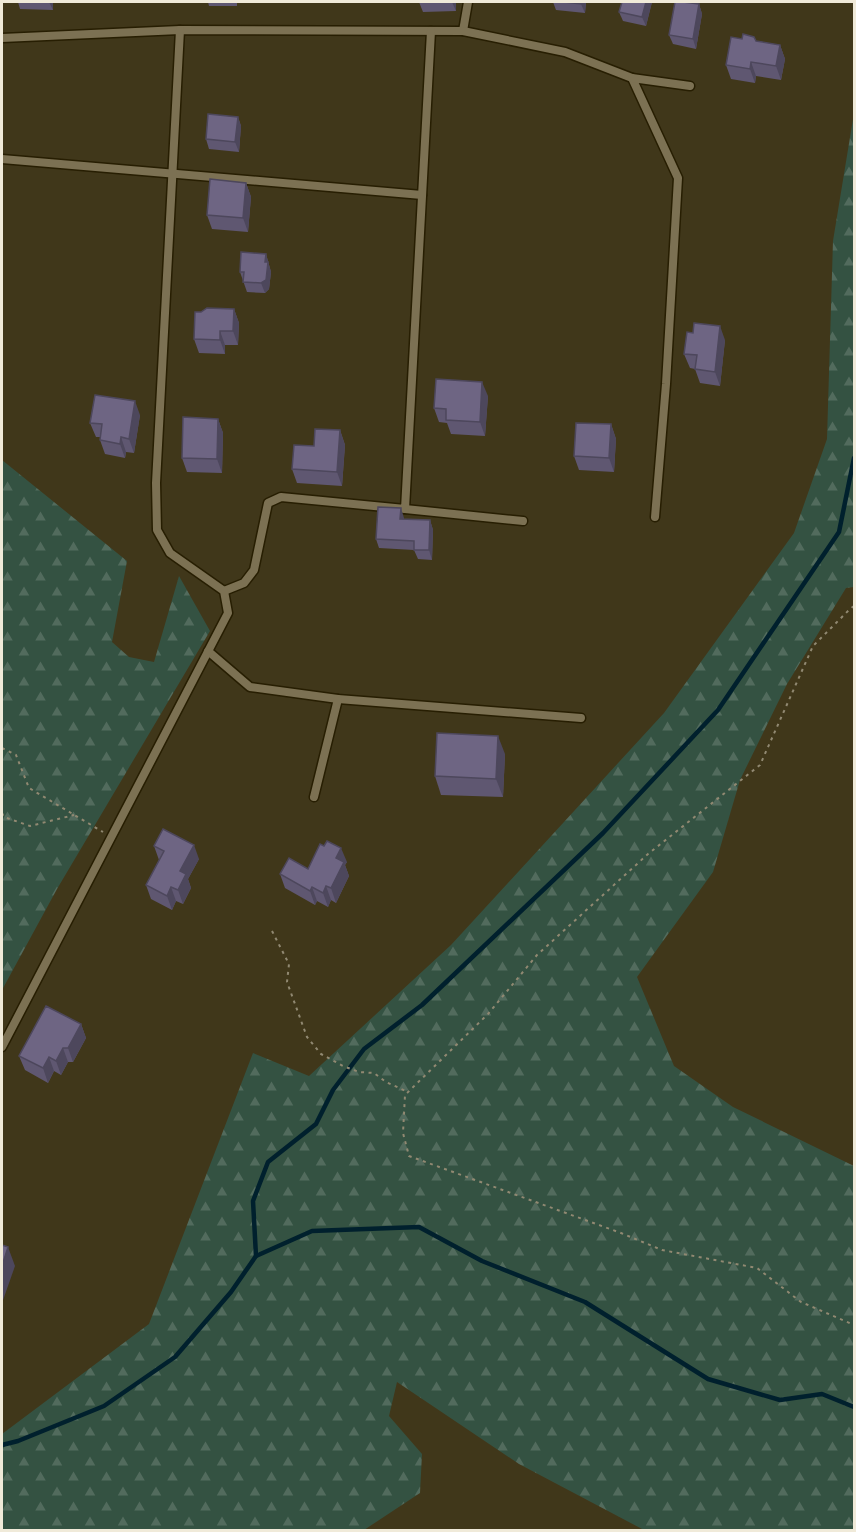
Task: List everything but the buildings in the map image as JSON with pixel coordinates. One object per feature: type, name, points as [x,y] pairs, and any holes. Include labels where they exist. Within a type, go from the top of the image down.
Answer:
[{"type":"lane","points":[[463,31],[468,2]]},
{"type":"lane","points":[[2,1047],[228,613],[224,591],[170,553],[158,530],[156,483],[180,30]]},
{"type":"lane","points":[[2,38],[180,30],[463,31],[565,52],[632,78],[690,86]]},
{"type":"lane","points":[[405,508],[431,31]]},
{"type":"lane","points":[[632,78],[678,178],[655,518]]},
{"type":"lane","points":[[2,159],[422,195]]},
{"type":"lane","points":[[224,591],[243,583],[254,570],[268,503],[281,497],[523,521]]},
{"type":"lane","points":[[208,651],[250,687],[338,699],[581,718]]},
{"type":"lane","points":[[314,796],[338,699]]},
{"type":"path","points":[[855,606],[813,646],[760,765],[648,854],[537,955],[488,1014],[405,1095],[403,1133],[409,1156],[662,1250],[756,1268],[801,1302],[855,1325]]},
{"type":"path","points":[[2,748],[16,755],[28,788],[100,830]]},
{"type":"path","points":[[2,813],[4,817],[30,826],[74,815]]},
{"type":"path","points":[[272,931],[289,964],[288,982],[307,1038],[321,1054],[343,1066],[355,1071],[374,1073],[386,1082],[408,1092]]},
{"type":"green space","points":[[854,113],[854,587],[846,588],[787,684],[740,780],[713,872],[637,977],[674,1066],[733,1107],[854,1166],[854,1530],[644,1530],[519,1464],[397,1382],[389,1416],[422,1454],[420,1493],[364,1530],[2,1530],[2,1434],[149,1324],[253,1053],[309,1076],[451,945],[664,713],[794,533],[827,439],[833,241]]},
{"type":"green space","points":[[2,460],[127,561],[112,642],[129,657],[154,662],[179,576],[210,631],[57,889],[2,990]]},
{"type":"waterway","points":[[256,1256],[253,1201],[268,1162],[316,1124],[333,1090],[364,1049],[422,1005],[603,833],[718,710],[839,532],[854,458]]},
{"type":"waterway","points":[[2,1445],[18,1441],[104,1406],[175,1357],[231,1292],[256,1256],[312,1231],[419,1227],[482,1261],[585,1302],[708,1379],[780,1400],[822,1394],[854,1407]]}]
